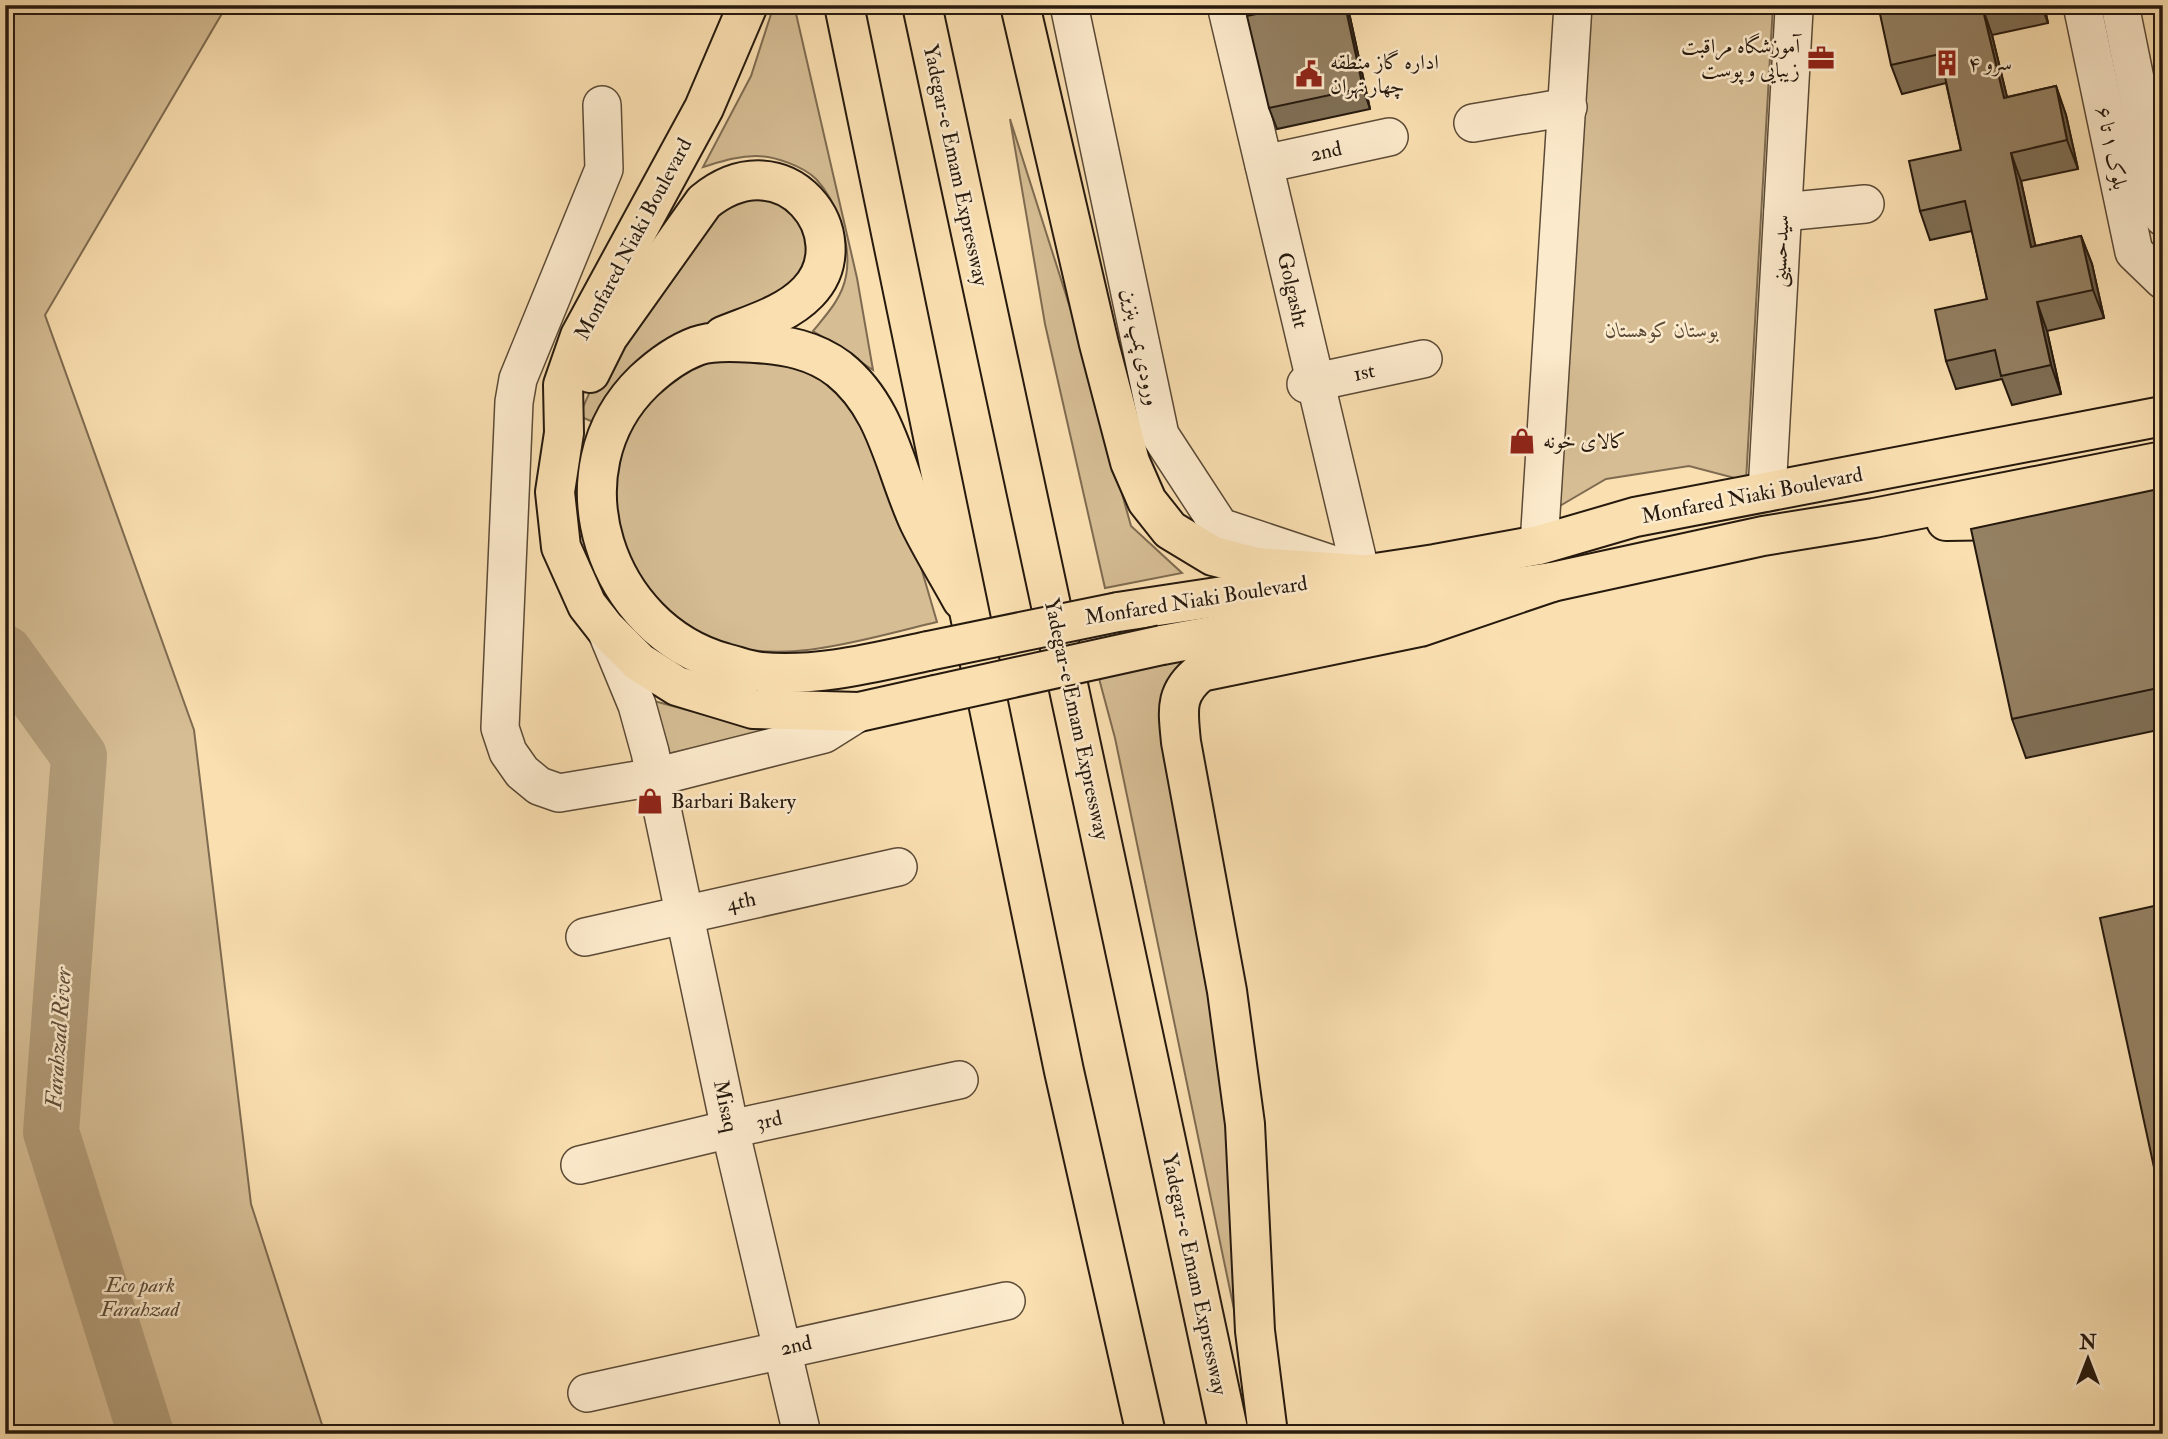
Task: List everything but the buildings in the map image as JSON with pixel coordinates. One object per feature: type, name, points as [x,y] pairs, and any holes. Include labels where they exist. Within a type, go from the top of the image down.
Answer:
[{"type":"main road","name":"Monfared Niaki Boulevard","points":[[748,5],[704,108],[580,336],[563,385],[564,433],[555,492],[561,547],[587,606],[639,662],[677,686],[717,700],[753,709],[859,712],[1162,645],[1363,608],[1552,582],[1763,536],[1874,518],[2163,461]]},
{"type":"main road","points":[[844,5],[1064,1071],[1146,1434]]},
{"type":"main road","name":"Yadegar-e Emam Expressway","points":[[922,5],[1229,1434]]},
{"type":"main road","points":[[1020,5],[1106,370],[1130,462],[1147,501],[1170,530],[1213,556],[1256,567],[1361,574]]},
{"type":"main road","points":[[564,433],[608,337],[704,202],[721,188],[736,182],[771,181],[787,186],[814,208],[823,233],[824,262],[817,281],[798,301],[778,314],[698,345]]},
{"type":"main road","name":"Monfared Niaki Boulevard","points":[[967,610],[919,521],[884,425],[861,392],[840,370],[818,356],[787,345],[746,342],[698,345],[659,367],[617,412],[598,475],[598,516],[606,551],[629,595],[669,636],[705,657],[758,672],[821,673],[1118,612],[1539,545],[1635,517],[2163,416]]},
{"type":"main road","points":[[1874,518],[1984,523],[2163,490]]},
{"type":"main road","points":[[1268,1434],[1255,1331],[1245,1124],[1227,991],[1181,741],[1178,704],[1188,682],[1201,672],[1420,627],[1552,582]]},
{"type":"street","name":"ورودی پمپ بنزین","points":[[1069,5],[1160,435],[1220,527],[1361,574]]},
{"type":"street","name":"Golgasht","points":[[1226,5],[1264,164],[1311,383],[1361,574]]},
{"type":"street","points":[[1539,545],[1573,5]]},
{"type":"street","name":"بلوک ۱ تا ۶","points":[[2082,5],[2134,252],[2163,280]]},
{"type":"street","points":[[2120,5],[2163,216]]},
{"type":"street","name":"سیدحسینی","points":[[1767,492],[1794,10]]},
{"type":"street","points":[[602,105],[604,170],[518,379],[514,402],[500,728],[508,752],[522,772],[539,786],[559,793],[655,777],[824,734],[859,712]]},
{"type":"street","points":[[1474,123],[1568,107]]},
{"type":"street","name":"2nd","points":[[1264,164],[1389,137]]},
{"type":"street","points":[[1783,212],[1865,204]]},
{"type":"street","name":"1st","points":[[1311,383],[1423,359]]},
{"type":"street","name":"Misaq","points":[[605,628],[637,705],[655,777],[730,1129],[802,1434]]},
{"type":"street","name":"4th","points":[[585,937],[898,867]]},
{"type":"street","name":"3rd","points":[[580,1165],[730,1129],[959,1080]]},
{"type":"street","name":"2nd","points":[[587,1393],[783,1347],[1006,1301]]},
{"type":"green space","name":"Eco park Farahzad","points":[[5,5],[227,5],[45,315],[194,730],[251,1204],[325,1434],[5,1434]]},
{"type":"green space","points":[[774,5],[794,5],[857,278],[873,370],[813,331],[837,299],[844,284],[847,264],[845,238],[836,211],[824,188],[810,174],[796,166],[763,156],[735,158],[703,167],[751,76]]},
{"type":"green space","name":"بوستان کوهستان","points":[[1587,5],[1773,5],[1746,481],[1689,466],[1606,479],[1558,507]]},
{"type":"green space","points":[[1010,119],[1073,317],[1131,526],[1182,573],[1105,588],[1045,324]]},
{"type":"green space","points":[[773,193],[809,234],[806,273],[598,424],[579,416],[592,387],[713,204]]},
{"type":"green space","points":[[738,355],[801,363],[846,392],[908,523],[937,622],[856,642],[800,651],[772,652],[717,643],[691,632],[668,615],[648,594],[632,570],[614,515],[613,487],[622,440],[669,379],[696,366]]},
{"type":"green space","points":[[1218,647],[1186,669],[1213,990],[1260,1434],[1115,738],[1097,671]]},
{"type":"green space","points":[[654,701],[768,732],[667,754]]},
{"type":"waterway","name":"Farahzad River","points":[[5,653],[79,756],[51,1132],[146,1434]]},
{"type":"place","name":"آموزشگاه مراقبت زیبایی و پوست","points":[[1821,58]]},
{"type":"place","name":"سرو ۴","points":[[1947,63]]},
{"type":"place","name":"اداره گاز منطقه چهار تهران","points":[[1309,74]]},
{"type":"place","name":"کالای خونه","points":[[1522,441]]},
{"type":"place","name":"Barbari Bakery","points":[[650,801]]}]
